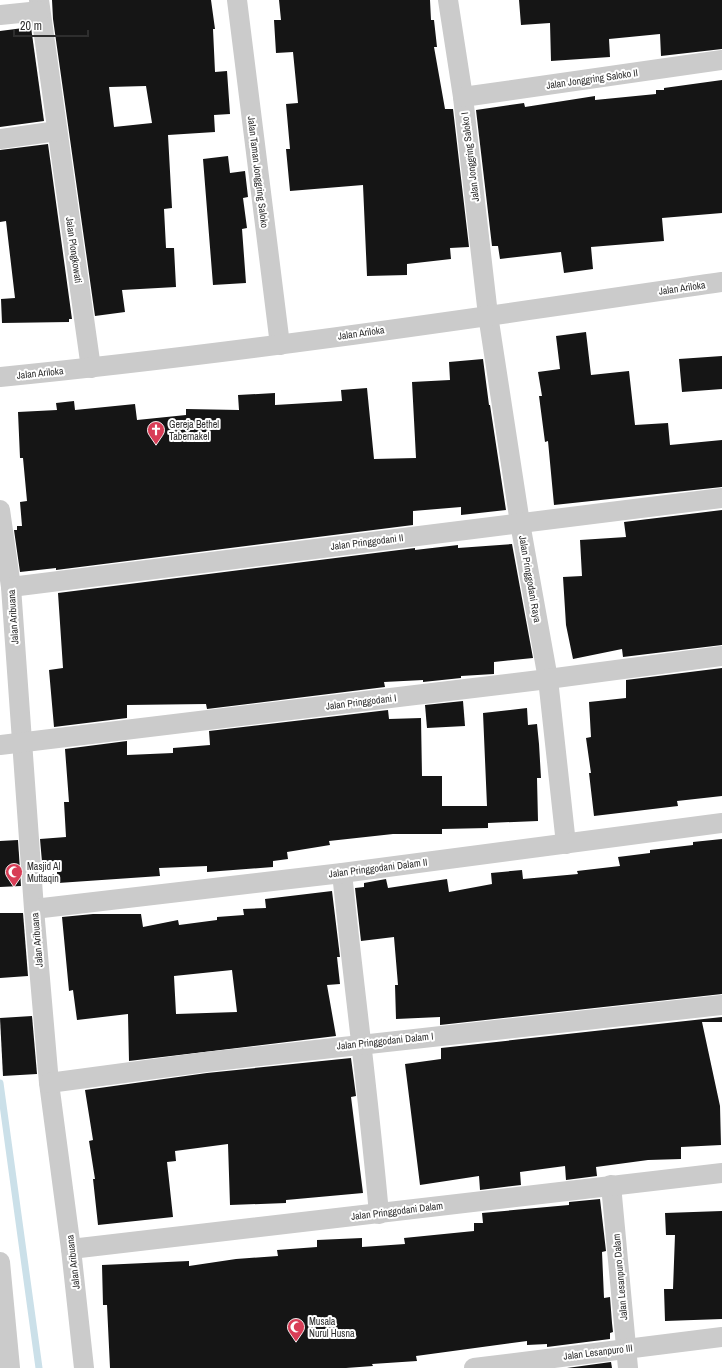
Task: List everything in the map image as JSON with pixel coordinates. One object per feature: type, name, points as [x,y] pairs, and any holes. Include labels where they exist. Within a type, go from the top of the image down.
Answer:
[{"type":"street","name":"Jalan Taman Jonggring Saloko","points":[[236,0],[280,345]]},
{"type":"street","name":"Jalan Jonggring Saloko I","points":[[448,0],[463,97],[488,314]]},
{"type":"street","points":[[0,15],[40,6]]},
{"type":"street","name":"Jalan Plongkowati","points":[[40,6],[91,368]]},
{"type":"street","name":"Jalan Jonggring Saloko II","points":[[463,97],[722,60]]},
{"type":"street","points":[[0,139],[57,131]]},
{"type":"street","name":"Jalan Ariloka","points":[[0,377],[91,368],[280,345],[488,314],[722,282]]},
{"type":"street","name":"Jalan Pringgodani Raya","points":[[488,314],[520,523],[548,680],[566,844]]},
{"type":"street","name":"Jalan Pringgodani II","points":[[11,587],[722,498]]},
{"type":"street","name":"Jalan Aribuana","points":[[0,510],[11,587],[34,909],[49,1083],[71,1249],[84,1368]]},
{"type":"street","name":"Jalan Pringgodani I","points":[[0,745],[548,680],[722,656]]},
{"type":"street","name":"Jalan Pringgodani Dalam II","points":[[34,909],[342,873],[722,823]]},
{"type":"street","points":[[342,873],[360,1044],[371,1121],[379,1214]]},
{"type":"street","name":"Jalan Pringgodani Dalam I","points":[[49,1083],[206,1062],[360,1044],[722,1005]]},
{"type":"street","name":"Jalan Pringgodani Dalam","points":[[71,1249],[722,1173]]},
{"type":"street","name":"Jalan Lesanpuro Dalam","points":[[611,1185],[628,1368]]},
{"type":"street","points":[[0,1262],[10,1368]]},
{"type":"street","name":"Jalan Lesanpuro III","points":[[474,1368],[722,1337]]},
{"type":"building","points":[[52,0],[211,0],[215,29],[213,29],[215,72],[227,71],[230,114],[214,115],[215,132],[168,135],[172,208],[164,209],[166,248],[174,248],[176,287],[122,290],[125,312],[95,316],[53,19]],"holes":[[[146,86],[152,123],[114,127],[109,87]]]},
{"type":"building","points":[[279,0],[430,0],[431,20],[434,20],[437,47],[434,47],[445,109],[453,109],[469,247],[450,248],[451,259],[407,264],[407,275],[367,276],[363,185],[290,191],[286,149],[290,149],[286,104],[298,103],[293,52],[276,53],[274,20],[281,20]]},
{"type":"building","points":[[519,0],[722,0],[722,49],[661,56],[660,34],[609,39],[610,57],[551,61],[550,23],[521,25]]},
{"type":"building","points":[[31,27],[44,121],[0,127],[0,31]]},
{"type":"building","points":[[722,80],[722,213],[662,218],[664,241],[591,247],[593,269],[564,273],[561,252],[500,259],[498,246],[492,246],[476,110],[524,103],[525,107],[595,96],[595,100],[656,94],[656,90],[664,90],[664,88]]},
{"type":"building","points":[[48,144],[72,319],[69,319],[69,322],[2,323],[1,299],[15,298],[6,221],[0,222],[0,150]]},
{"type":"building","points":[[228,156],[230,173],[245,171],[248,197],[243,198],[247,228],[242,229],[246,283],[213,285],[203,159]]},
{"type":"building","points":[[586,332],[591,375],[629,371],[635,425],[668,423],[670,445],[722,440],[722,487],[554,505],[548,441],[545,442],[539,396],[542,396],[538,372],[560,369],[556,336]]},
{"type":"building","points":[[722,356],[722,389],[682,392],[679,359]]},
{"type":"building","points":[[483,359],[506,510],[461,515],[461,507],[413,511],[413,525],[56,570],[56,568],[20,572],[14,530],[17,530],[17,526],[22,526],[20,502],[27,501],[23,458],[20,458],[18,412],[57,410],[56,403],[74,401],[75,410],[135,404],[137,420],[186,415],[186,409],[239,410],[238,395],[275,393],[275,405],[342,401],[341,390],[367,388],[374,459],[416,458],[412,382],[450,380],[449,362]]},
{"type":"building","points":[[722,510],[722,645],[623,657],[622,649],[573,659],[566,625],[563,577],[582,576],[580,540],[626,537],[624,522]]},
{"type":"building","points":[[512,544],[533,658],[494,662],[494,674],[461,676],[461,678],[423,682],[423,680],[384,682],[385,687],[207,709],[206,704],[127,705],[127,718],[54,727],[49,670],[63,668],[58,593],[415,548],[415,550],[458,545],[458,548]]},
{"type":"building","points":[[722,668],[722,796],[677,801],[678,806],[594,816],[589,773],[591,773],[586,738],[591,737],[589,702],[626,698],[626,680]]},
{"type":"building","points":[[463,701],[465,726],[427,728],[425,705]]},
{"type":"building","points":[[527,708],[528,725],[537,724],[539,744],[541,778],[537,778],[538,821],[488,823],[488,828],[442,829],[442,834],[393,834],[329,841],[330,845],[287,852],[288,859],[273,861],[273,867],[207,872],[207,866],[159,868],[160,876],[58,883],[56,861],[42,862],[40,839],[66,837],[64,802],[69,802],[65,749],[127,741],[127,755],[173,753],[173,748],[210,745],[209,731],[388,710],[389,719],[421,718],[422,776],[442,776],[442,806],[487,806],[483,713]]},
{"type":"building","points":[[722,839],[722,994],[440,1025],[440,1017],[396,1019],[395,985],[398,985],[394,937],[361,941],[355,888],[364,887],[364,883],[386,879],[388,888],[447,879],[449,892],[492,884],[491,873],[522,870],[523,879],[578,874],[577,871],[620,866],[618,857],[650,853],[650,850],[693,845],[693,842]]},
{"type":"building","points":[[18,840],[21,886],[0,887],[0,841]]},
{"type":"building","points":[[332,891],[340,957],[337,957],[340,984],[327,985],[336,1036],[129,1061],[128,1014],[77,1020],[73,990],[69,991],[62,917],[93,914],[141,914],[143,927],[178,920],[179,925],[217,920],[217,917],[244,915],[243,909],[266,908],[265,899]],"holes":[[[232,970],[237,1012],[176,1014],[174,976]]]},
{"type":"building","points":[[0,913],[23,913],[28,976],[0,978]]},
{"type":"building","points":[[32,1016],[37,1074],[3,1076],[0,1018]]},
{"type":"building","points":[[722,1017],[722,1022],[702,1022],[720,1106],[721,1145],[681,1147],[681,1159],[648,1160],[596,1167],[597,1176],[566,1180],[565,1166],[520,1172],[521,1185],[480,1190],[479,1176],[420,1185],[405,1064],[441,1059],[441,1048]]},
{"type":"building","points":[[351,1058],[356,1096],[351,1097],[363,1193],[286,1200],[286,1203],[230,1205],[228,1144],[175,1151],[176,1161],[167,1162],[173,1217],[98,1225],[93,1179],[95,1179],[89,1141],[93,1140],[85,1090],[207,1073]]},
{"type":"building","points":[[600,1199],[606,1251],[602,1252],[604,1298],[610,1297],[613,1332],[610,1333],[610,1339],[547,1347],[547,1344],[527,1345],[527,1341],[416,1356],[417,1361],[372,1364],[373,1366],[346,1368],[110,1368],[107,1305],[103,1305],[102,1265],[189,1261],[189,1266],[236,1259],[278,1256],[277,1250],[317,1247],[317,1240],[362,1238],[362,1247],[405,1244],[404,1238],[474,1231],[474,1223],[483,1223],[482,1213],[569,1205],[569,1202]]},
{"type":"building","points":[[722,1211],[722,1319],[665,1321],[664,1289],[673,1289],[675,1235],[666,1235],[665,1213]]},
{"type":"building","points":[[611,1362],[612,1368],[567,1368]]},
{"type":"waterway","points":[[0,1083],[39,1368]]},
{"type":"place","name":"Gereja Bethel Tabernakel","points":[[156,445]]},
{"type":"place","name":"Masjid Al Muttaqin","points":[[14,887]]},
{"type":"place","name":"Musala Nurul Husna","points":[[296,1342]]}]
